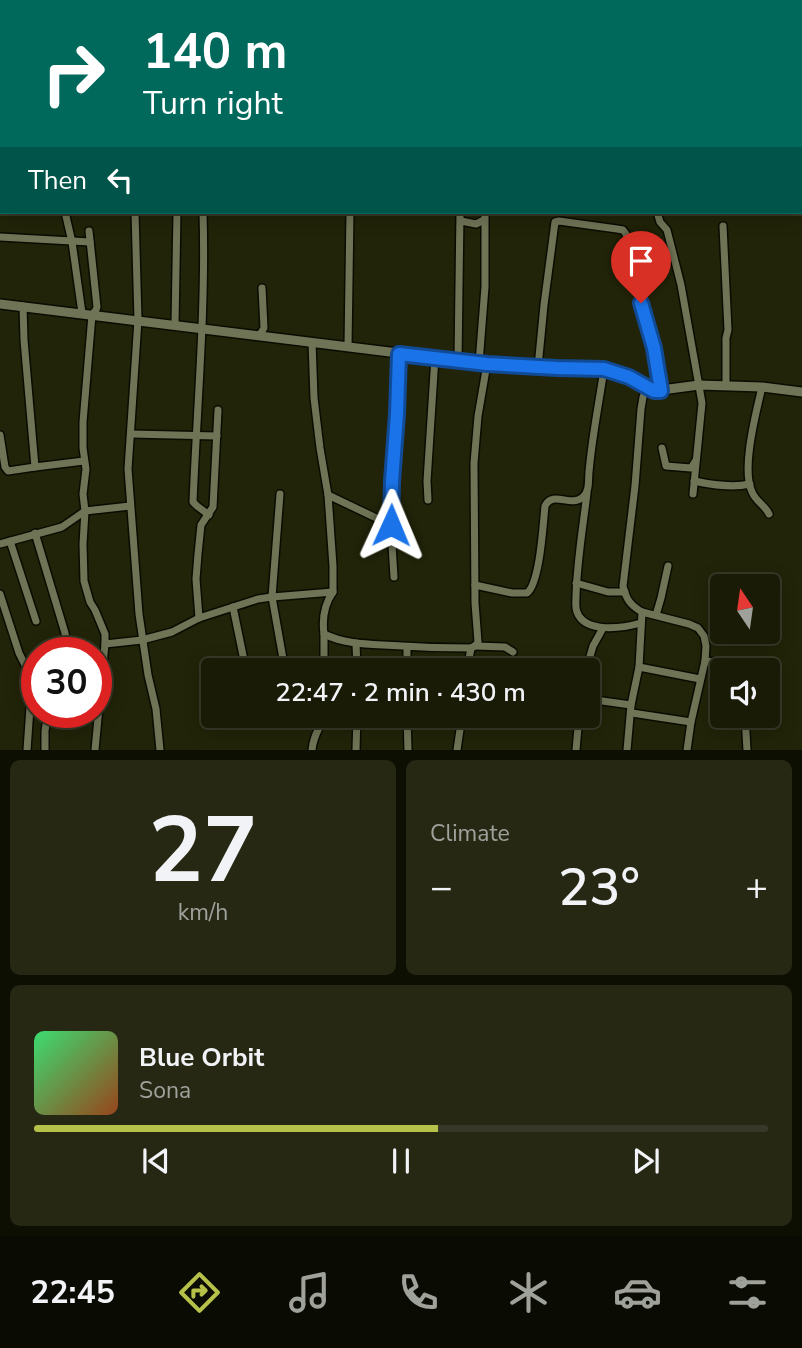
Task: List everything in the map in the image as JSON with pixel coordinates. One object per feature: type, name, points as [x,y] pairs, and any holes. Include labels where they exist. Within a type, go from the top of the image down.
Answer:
[{"type":"street","points":[[65,214],[87,314],[83,422],[86,468],[83,503],[85,581],[90,602],[104,637]]},
{"type":"street","points":[[135,214],[138,320],[128,469],[142,640],[156,709],[160,750]]},
{"type":"street","points":[[175,326],[177,214]]},
{"type":"street","points":[[203,214],[203,329],[193,502],[209,515]]},
{"type":"street","points":[[348,346],[350,214]]},
{"type":"street","points":[[458,360],[460,214]]},
{"type":"street","points":[[658,214],[667,230],[681,285],[702,403],[693,494]]},
{"type":"street","points":[[461,221],[477,224],[485,216]]},
{"type":"street","points":[[470,658],[473,647],[478,642],[475,603],[474,463],[483,364],[485,216]]},
{"type":"street","points":[[538,367],[555,222],[617,229],[626,234],[654,348],[661,391]]},
{"type":"street","points":[[723,226],[728,330],[726,385]]},
{"type":"street","points":[[87,314],[97,307],[89,230]]},
{"type":"street","points":[[0,237],[90,242]]},
{"type":"street","points":[[259,335],[264,328],[262,288]]},
{"type":"street","points":[[0,304],[483,364],[604,369],[629,377],[654,391],[699,385],[802,391]]},
{"type":"street","points":[[23,306],[35,467]]},
{"type":"street","points":[[312,342],[314,398],[328,495],[333,566],[333,592],[326,602],[323,624],[324,658]]},
{"type":"street","points":[[394,577],[391,525],[399,354]]},
{"type":"street","points":[[428,500],[435,357]]},
{"type":"street","points":[[604,369],[576,583],[577,612],[582,620],[603,628],[626,628],[641,623]]},
{"type":"street","points":[[761,387],[748,464],[751,491],[769,514]]},
{"type":"street","points":[[647,388],[641,409],[625,597],[632,606],[642,612],[698,628],[704,636],[705,661],[687,750]]},
{"type":"street","points":[[199,618],[196,579],[198,554],[201,525],[213,507],[218,410]]},
{"type":"street","points":[[131,434],[216,436]]},
{"type":"street","points":[[0,436],[8,471],[84,461]]},
{"type":"street","points":[[662,448],[666,466],[691,468],[697,460]]},
{"type":"street","points":[[694,481],[715,485],[750,484]]},
{"type":"street","points":[[475,585],[512,593],[530,592],[539,562],[545,506],[552,499],[576,501],[582,499],[587,492]]},
{"type":"street","points":[[279,494],[272,597],[283,658]]},
{"type":"street","points":[[328,495],[391,525]]},
{"type":"street","points":[[0,544],[62,527],[85,512],[130,506]]},
{"type":"street","points":[[35,533],[66,637]]},
{"type":"street","points":[[10,541],[36,621]]},
{"type":"street","points":[[656,615],[668,566]]},
{"type":"street","points":[[576,583],[608,592],[625,593]]},
{"type":"street","points":[[112,642],[142,640],[172,632],[199,618],[272,597],[333,592]]},
{"type":"street","points":[[0,594],[21,657]]},
{"type":"street","points":[[233,607],[244,658]]},
{"type":"street","points":[[627,750],[639,667],[642,612]]},
{"type":"street","points":[[590,658],[603,628]]},
{"type":"street","points":[[324,634],[333,639],[356,643],[407,647],[505,648],[513,652]]},
{"type":"street","points":[[356,643],[357,658]]},
{"type":"street","points":[[407,647],[407,658]]},
{"type":"street","points":[[705,661],[710,661]]},
{"type":"street","points":[[639,667],[700,679]]},
{"type":"street","points":[[600,702],[691,722]]},
{"type":"street","points":[[27,750],[30,728]]},
{"type":"street","points":[[45,750],[46,728]]},
{"type":"street","points":[[95,750],[96,728]]},
{"type":"street","points":[[312,750],[319,728]]},
{"type":"street","points":[[356,750],[357,728]]},
{"type":"street","points":[[407,728],[408,750]]},
{"type":"street","points":[[457,750],[460,728]]},
{"type":"street","points":[[576,750],[578,728]]},
{"type":"street","points":[[746,728],[747,750]]},
{"type":"route","points":[[391,525],[399,354],[487,364],[604,369],[618,372],[654,391],[661,391],[654,348],[641,303]]}]
